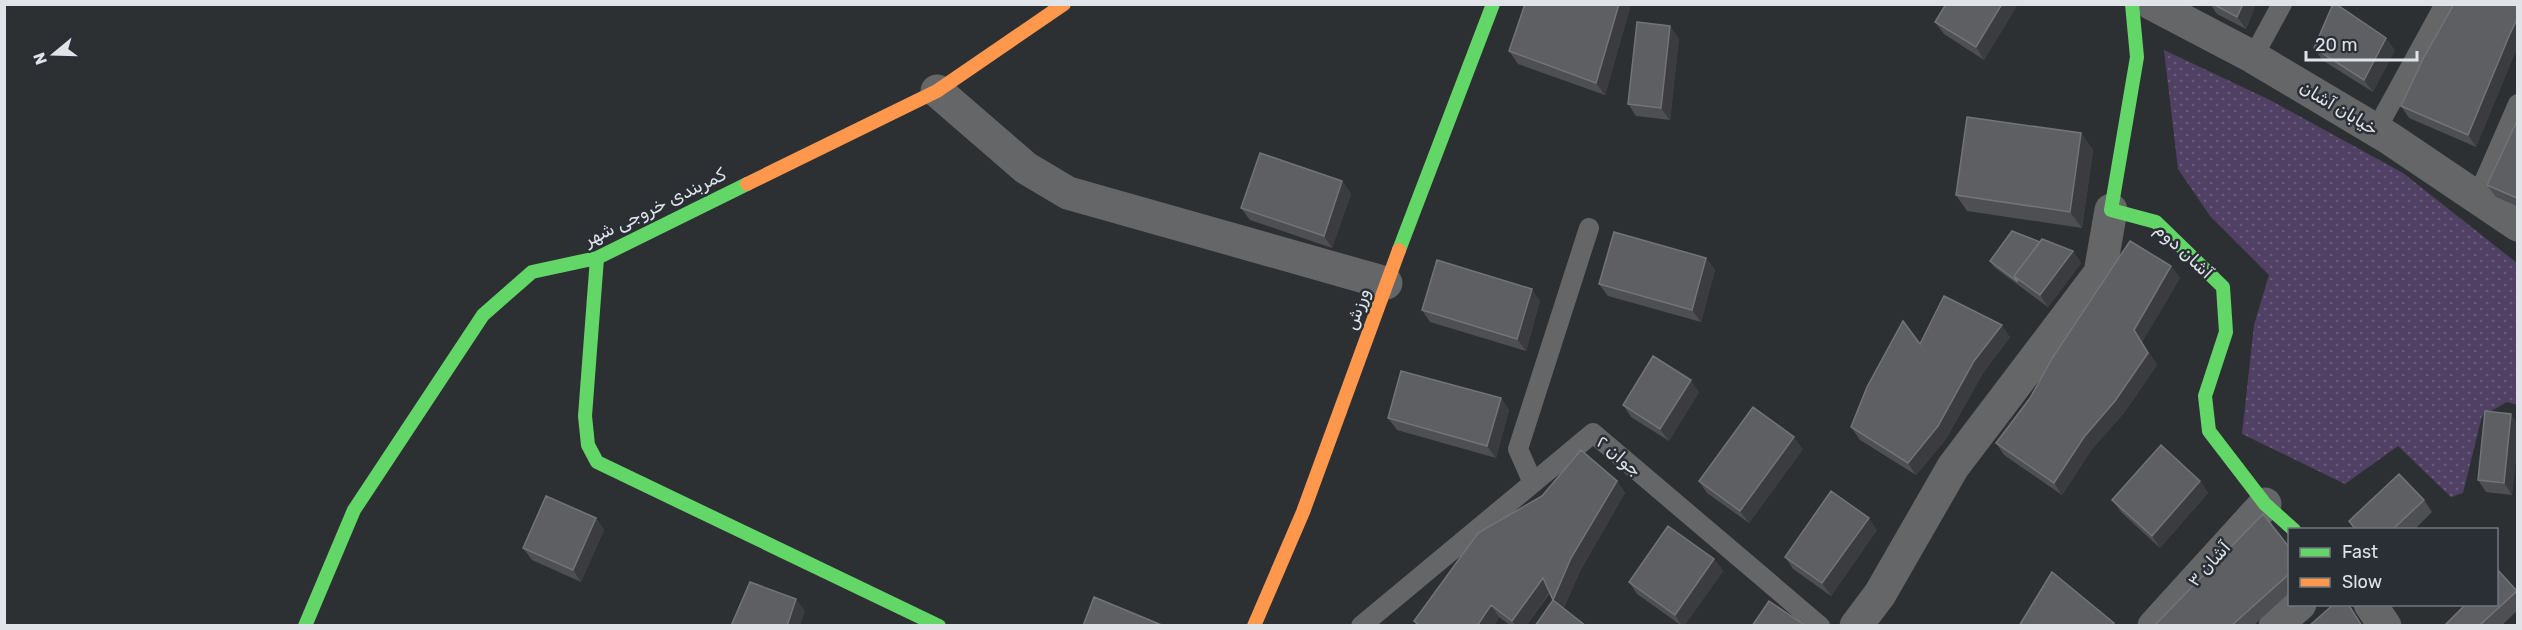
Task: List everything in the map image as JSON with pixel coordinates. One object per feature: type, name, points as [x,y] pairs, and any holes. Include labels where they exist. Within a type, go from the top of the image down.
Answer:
[{"type":"street","name":"کمربندی خروجی شهر","points":[[305,626],[354,510],[483,315],[532,272],[597,258],[937,91],[1064,4]]},
{"type":"street","name":"ورزش","points":[[1254,626],[1303,512],[1386,283],[1493,4]]},
{"type":"street","points":[[1856,626],[1880,594],[1953,467],[2100,273],[2137,57],[2132,4]]},
{"type":"street","name":"خیابان آشان","points":[[2152,4],[2253,57],[2376,130],[2517,225]]},
{"type":"street","points":[[937,91],[1026,168],[1068,193],[1386,283]]},
{"type":"street","name":"آشان دوم","points":[[2110,210],[2156,222],[2223,287],[2226,332],[2205,396],[2209,431],[2265,504],[2292,528]]},
{"type":"street","points":[[597,258],[585,416],[588,445],[597,462],[939,626]]},
{"type":"street","name":"آشان ۳","points":[[2154,626],[2265,504]]},
{"type":"street","points":[[2276,626],[2298,606]]},
{"type":"street","points":[[2371,606],[2385,626]]},
{"type":"lane","points":[[2253,57],[2282,4]]},
{"type":"lane","points":[[2376,130],[2445,4]]},
{"type":"lane","points":[[2477,198],[2517,104]]},
{"type":"lane","points":[[1533,483],[1518,448],[1589,228]]},
{"type":"lane","name":"جوان ۲","points":[[1371,623],[1593,433],[1820,626]]},
{"type":"shaded area","points":[[2164,50],[2270,100],[2403,173],[2517,263],[2517,405],[2507,402],[2482,416],[2463,493],[2451,497],[2398,446],[2345,484],[2242,434],[2254,325],[2269,275],[2210,216],[2178,169]]},
{"type":"building","points":[[1525,4],[1619,4],[1596,83],[1509,51]]},
{"type":"building","points":[[1946,4],[2002,4],[1976,47],[1935,22]]},
{"type":"building","points":[[2213,4],[2243,4],[2237,17]]},
{"type":"building","points":[[2333,4],[2386,38],[2364,80],[2314,48]]},
{"type":"building","points":[[2454,4],[2517,4],[2517,19],[2468,135],[2401,106],[2423,59]]},
{"type":"building","points":[[1637,22],[1670,26],[1661,108],[1628,104]]},
{"type":"building","points":[[1967,117],[2081,133],[2070,212],[1956,195]]},
{"type":"building","points":[[2517,121],[2517,198],[2487,185]]},
{"type":"building","points":[[1260,153],[1342,181],[1324,236],[1241,208]]},
{"type":"building","points":[[2012,231],[2040,242],[2014,276],[2018,282],[1990,261]]},
{"type":"building","points":[[1614,232],[1706,258],[1692,310],[1599,284]]},
{"type":"building","points":[[2042,239],[2073,251],[2040,295],[2014,276]]},
{"type":"building","points":[[2130,241],[2171,266],[2134,330],[2148,353],[2115,401],[2084,437],[2054,483],[1996,443],[2030,398],[2053,357]]},
{"type":"building","points":[[1437,260],[1532,289],[1517,339],[1422,310]]},
{"type":"building","points":[[1944,296],[2002,325],[1974,361],[1938,426],[1908,463],[1851,427],[1867,387],[1903,321],[1920,344]]},
{"type":"building","points":[[1653,356],[1691,380],[1660,429],[1623,405]]},
{"type":"building","points":[[1401,371],[1501,398],[1487,446],[1388,418]]},
{"type":"building","points":[[1753,407],[1794,437],[1740,511],[1699,481]]},
{"type":"building","points":[[2485,411],[2511,414],[2504,483],[2478,480]]},
{"type":"building","points":[[2161,445],[2200,481],[2152,536],[2112,500]]},
{"type":"building","points":[[1581,450],[1617,481],[1571,558],[1553,600],[1543,578],[1512,621],[1491,605],[1477,626],[1421,626],[1414,621],[1478,533],[1542,496]]},
{"type":"building","points":[[2399,474],[2424,500],[2394,528],[2354,528],[2349,521]]},
{"type":"building","points":[[1831,491],[1869,518],[1822,583],[1785,557]]},
{"type":"building","points":[[546,496],[596,518],[573,570],[523,548]]},
{"type":"building","points":[[2263,514],[2288,546],[2288,575],[2231,626],[2154,626]]},
{"type":"building","points":[[1668,526],[1714,559],[1675,615],[1629,582]]},
{"type":"building","points":[[2498,570],[2517,591],[2481,624],[2482,626],[2444,626],[2464,606],[2498,606]]},
{"type":"building","points":[[2052,572],[2114,623],[2111,626],[2019,626]]},
{"type":"building","points":[[750,582],[796,599],[787,626],[731,626]]},
{"type":"building","points":[[1094,597],[1164,626],[1083,626]]},
{"type":"building","points":[[1553,600],[1586,626],[1535,626]]},
{"type":"building","points":[[1769,601],[1803,624],[1802,626],[1752,626]]},
{"type":"building","points":[[2332,606],[2349,606],[2362,626],[2309,626]]},
{"type":"traffic: fast","points":[[1399,250],[1493,4]]},
{"type":"traffic: fast","points":[[2132,4],[2137,57],[2111,210],[2156,222],[2223,287],[2226,332],[2205,396],[2209,431],[2265,504],[2292,528]]},
{"type":"traffic: fast","points":[[305,626],[354,510],[483,315],[532,272],[597,258],[747,184]]},
{"type":"traffic: fast","points":[[597,258],[585,416],[588,445],[597,462],[939,626]]},
{"type":"traffic: slow","points":[[747,184],[937,91],[1064,4]]},
{"type":"traffic: slow","points":[[1254,626],[1303,512],[1399,250]]}]
